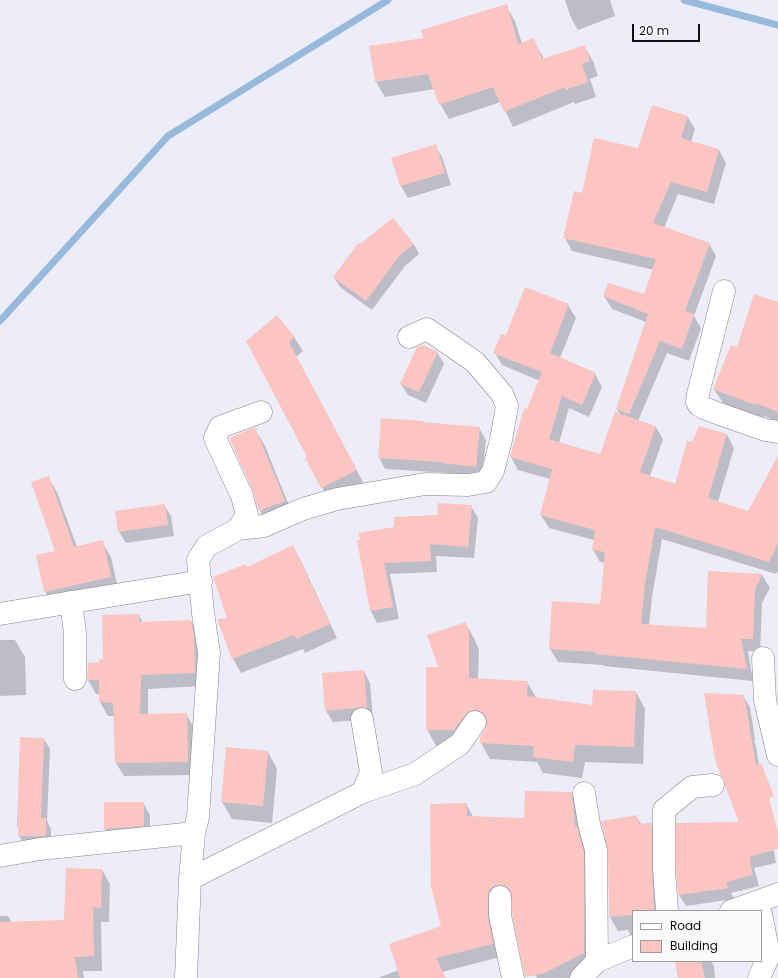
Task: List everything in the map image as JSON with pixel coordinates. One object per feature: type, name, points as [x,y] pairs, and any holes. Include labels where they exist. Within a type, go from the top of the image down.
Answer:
[{"type":"street","points":[[724,291],[697,402],[704,408],[714,412],[765,430],[778,432]]},
{"type":"street","points":[[186,978],[190,879],[194,832],[198,817],[209,653],[203,613],[198,560],[207,546],[238,529],[264,526],[303,509],[337,499],[425,484],[468,485],[486,482],[493,471],[500,440],[506,406],[502,394],[475,362],[427,329],[410,337]]},
{"type":"street","points":[[238,529],[247,515],[242,496],[215,438],[220,427],[261,412]]},
{"type":"street","points":[[0,614],[201,581]]},
{"type":"street","points":[[71,602],[75,633],[75,679]]},
{"type":"street","points":[[763,658],[765,700],[778,755]]},
{"type":"street","points":[[362,719],[371,772],[363,792]]},
{"type":"street","points":[[190,879],[363,792],[415,774],[460,744],[475,722]]},
{"type":"street","points":[[667,910],[664,869],[664,810],[692,787],[713,785]]},
{"type":"street","points":[[584,793],[589,824],[596,850],[597,961]]},
{"type":"street","points":[[0,856],[40,849],[194,832]]},
{"type":"street","points":[[500,898],[500,916],[514,978]]},
{"type":"street","points":[[737,910],[765,905],[769,955],[759,978]]},
{"type":"street","points":[[581,978],[597,961],[632,946]]},
{"type":"building","points":[[507,4],[518,44],[534,38],[542,59],[585,45],[590,61],[582,64],[588,82],[565,90],[565,87],[504,112],[493,87],[439,105],[428,74],[375,82],[369,46],[424,38],[421,30]]},
{"type":"building","points":[[652,105],[688,116],[681,138],[719,149],[707,192],[671,182],[653,223],[710,243],[685,311],[694,314],[682,349],[660,341],[629,414],[616,409],[648,314],[603,296],[608,283],[644,294],[656,259],[563,238],[574,191],[582,193],[594,138],[638,148]]},
{"type":"building","points":[[436,144],[445,173],[400,186],[391,158]]},
{"type":"building","points":[[393,218],[414,244],[400,255],[366,301],[333,277],[358,243],[360,244]]},
{"type":"building","points":[[525,287],[569,304],[550,353],[596,373],[582,405],[562,396],[549,439],[600,454],[615,412],[656,426],[640,472],[675,484],[687,441],[692,442],[699,426],[727,434],[708,498],[748,511],[778,456],[778,543],[769,562],[655,527],[645,584],[641,624],[706,628],[708,571],[763,574],[755,589],[753,639],[741,639],[747,669],[595,654],[596,652],[549,649],[552,601],[600,604],[605,552],[592,550],[595,530],[540,515],[552,469],[510,457],[524,408],[527,409],[542,372],[493,353],[501,334],[506,335]]},
{"type":"building","points":[[754,294],[778,302],[778,412],[713,389],[731,345],[737,347]]},
{"type":"building","points":[[277,315],[295,337],[289,342],[357,470],[321,488],[305,458],[307,457],[246,341]]},
{"type":"building","points":[[423,345],[438,352],[419,392],[400,384],[417,347]]},
{"type":"building","points":[[381,418],[480,427],[476,467],[442,462],[378,458]]},
{"type":"building","points":[[255,427],[285,501],[259,511],[253,491],[229,438]]},
{"type":"building","points":[[49,476],[74,547],[103,540],[111,577],[44,592],[36,555],[55,551],[31,482]]},
{"type":"building","points":[[438,503],[472,505],[468,547],[430,544],[431,561],[384,563],[393,607],[370,611],[357,540],[360,540],[358,533],[394,527],[394,517],[437,515]]},
{"type":"building","points":[[165,504],[168,525],[118,532],[115,511]]},
{"type":"building","points":[[293,545],[330,624],[296,639],[294,635],[232,659],[217,619],[227,618],[213,577],[246,564],[247,567]]},
{"type":"building","points":[[139,614],[140,622],[191,620],[194,637],[195,673],[141,675],[140,714],[187,713],[188,762],[115,763],[113,703],[99,702],[99,680],[87,680],[88,663],[99,662],[100,659],[103,659],[102,615]]},
{"type":"building","points":[[466,622],[469,632],[469,678],[528,681],[527,696],[592,705],[593,690],[636,691],[634,747],[575,745],[573,762],[533,757],[534,746],[480,743],[480,737],[487,723],[486,716],[482,712],[476,710],[470,711],[465,715],[454,730],[426,730],[426,667],[438,667],[427,635]]},
{"type":"building","points":[[364,670],[367,708],[360,707],[325,711],[322,673]]},
{"type":"building","points":[[704,693],[744,695],[756,765],[761,763],[774,796],[769,798],[778,832],[778,849],[749,857],[753,875],[726,882],[729,888],[678,895],[676,869],[676,823],[739,822],[715,760]]},
{"type":"building","points":[[20,737],[44,738],[41,818],[46,818],[46,836],[18,836]]},
{"type":"building","points":[[226,747],[268,751],[263,806],[221,802]]},
{"type":"building","points":[[525,791],[572,792],[575,827],[577,826],[584,852],[584,953],[545,973],[525,977],[512,914],[511,891],[506,886],[500,885],[494,886],[489,890],[488,897],[488,917],[493,944],[436,958],[446,978],[400,978],[389,944],[441,926],[431,887],[430,804],[467,803],[467,816],[524,818]]},
{"type":"building","points":[[104,802],[144,802],[144,826],[104,829]]},
{"type":"building","points":[[637,815],[639,824],[652,823],[654,910],[632,910],[632,915],[609,917],[608,850],[601,821]]},
{"type":"building","points":[[66,868],[102,869],[101,908],[93,907],[94,956],[75,957],[78,978],[0,978],[0,922],[64,920]]},
{"type":"building","points":[[675,962],[701,962],[705,978],[678,978]]},
{"type":"waterway","points":[[0,321],[168,136],[388,0]]},
{"type":"waterway","points":[[684,0],[778,25]]}]
